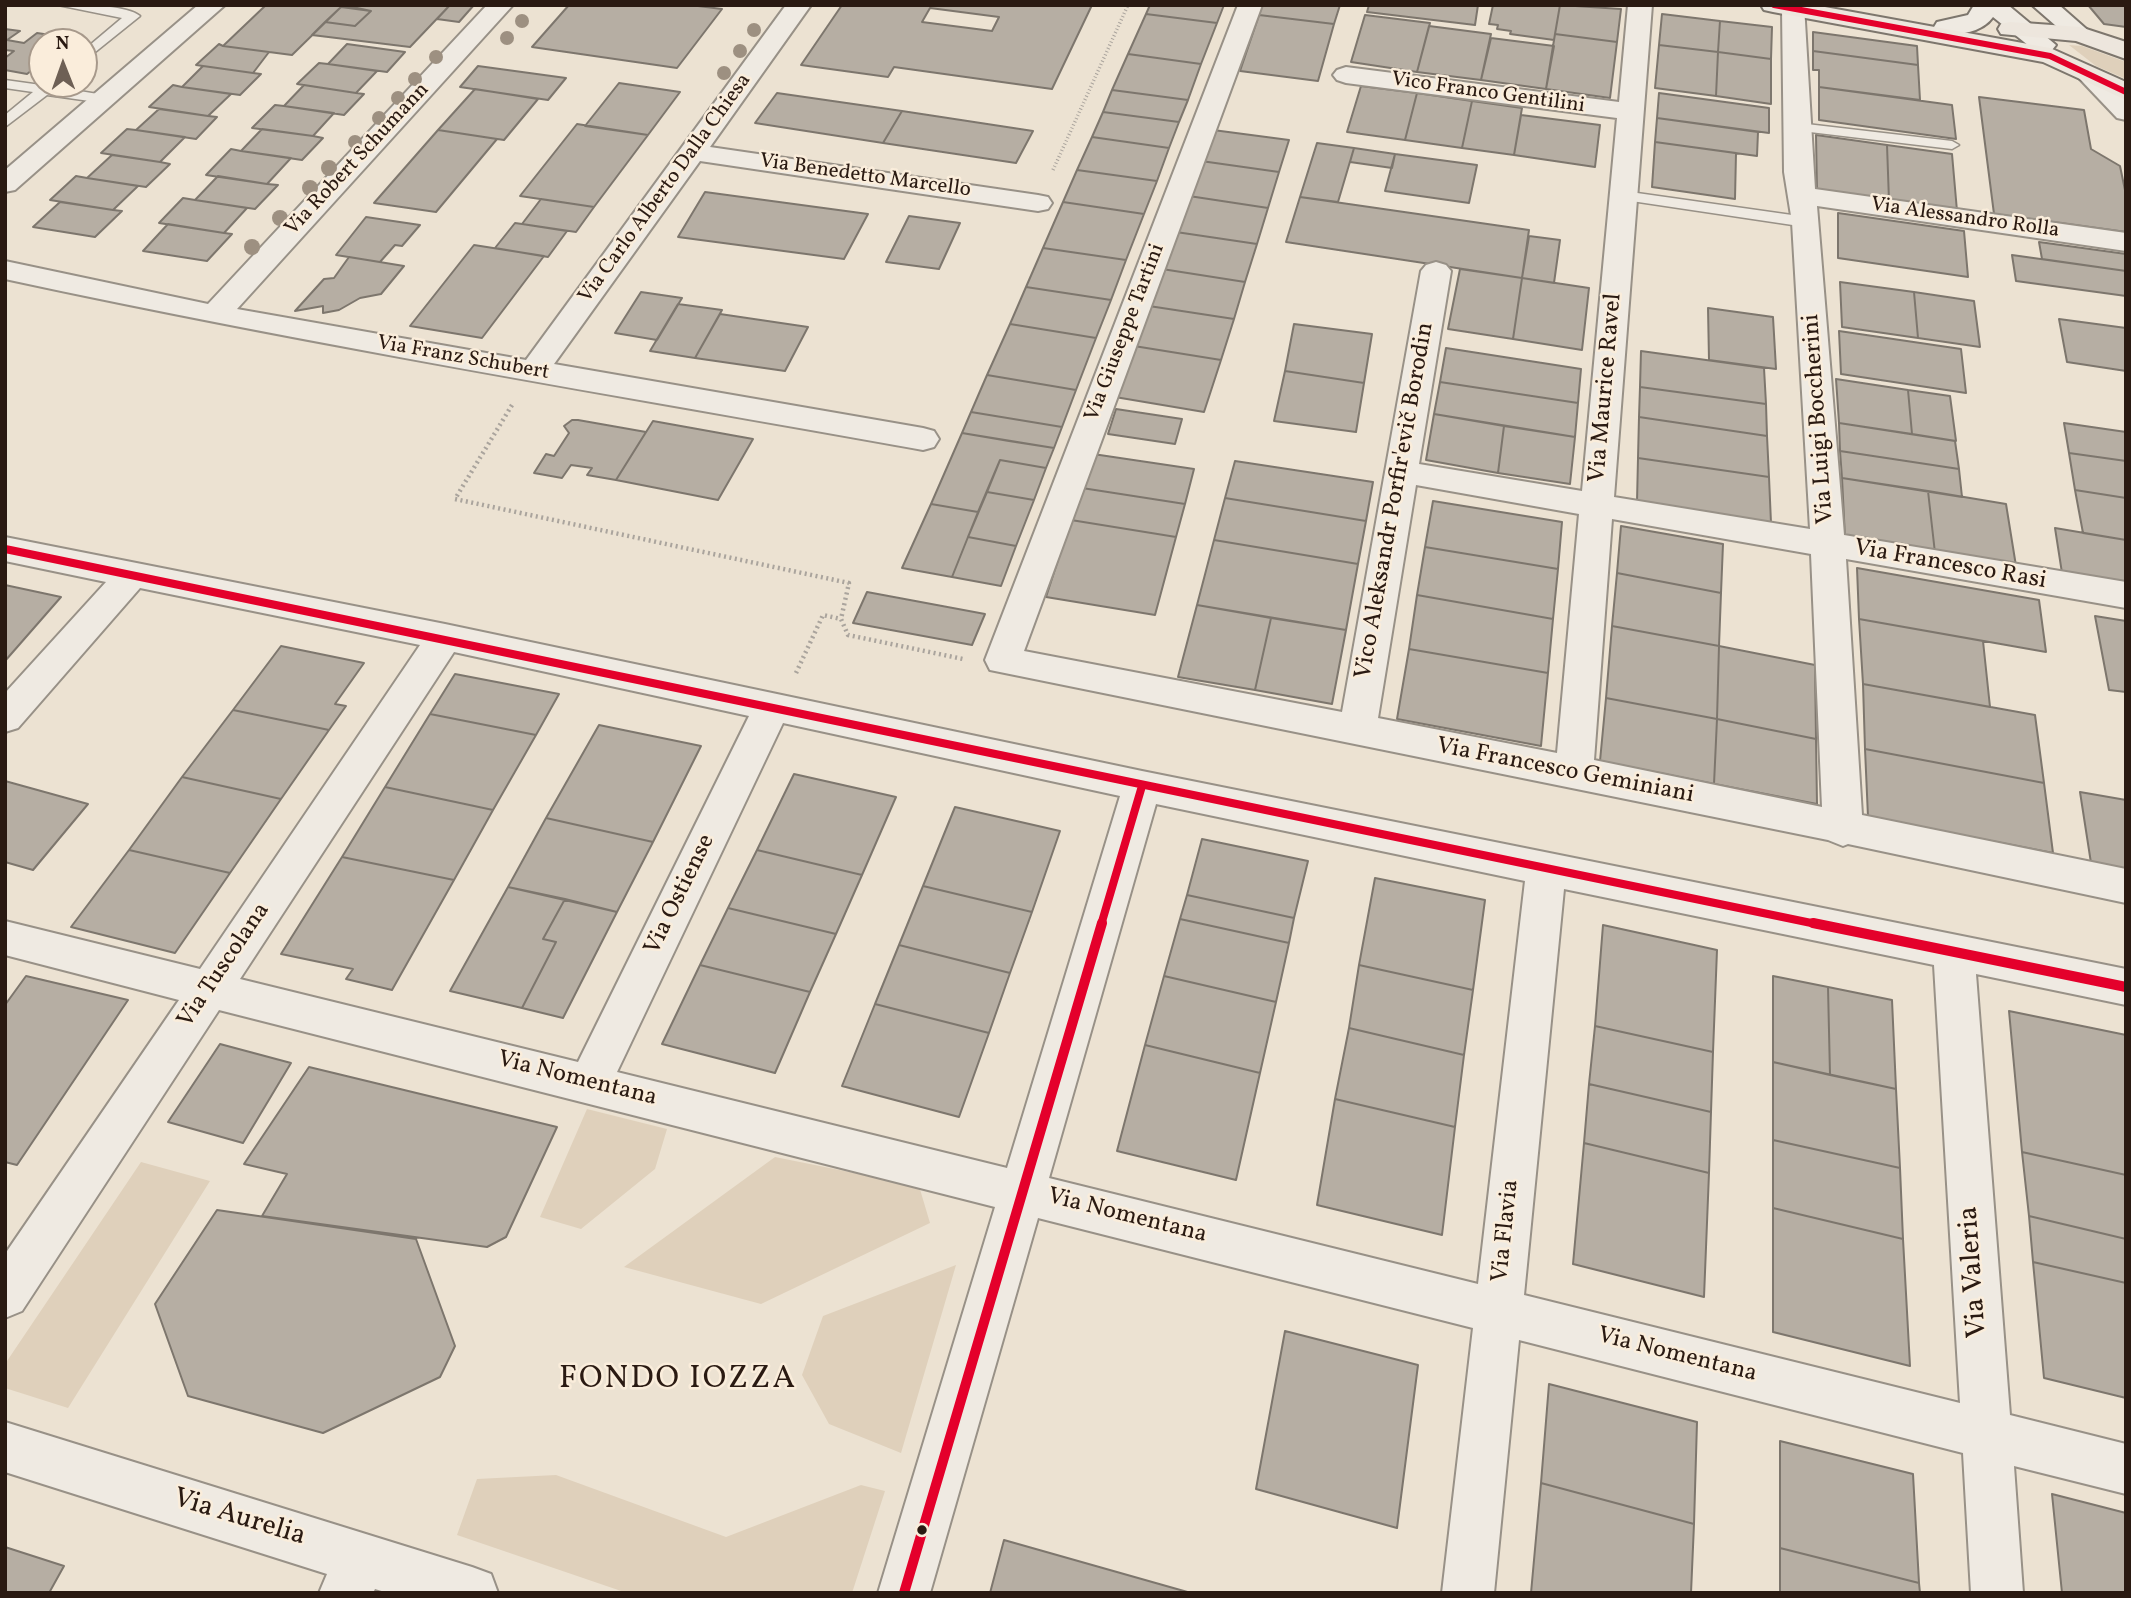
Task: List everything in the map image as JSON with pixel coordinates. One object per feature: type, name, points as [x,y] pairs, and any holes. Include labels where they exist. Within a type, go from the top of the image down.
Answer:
[{"type":"main road","points":[[1784,7],[1861,20],[2049,44],[2080,34],[2126,51]]},
{"type":"main road","points":[[1861,20],[1945,27],[2021,29],[2049,44],[2092,78],[2126,92]]},
{"type":"street","name":"Via Robert Schumann","points":[[215,315],[501,5]]},
{"type":"street","name":"Via Carlo Alberto Dalla Chiesa","points":[[533,372],[799,5]]},
{"type":"street","name":"Via Giuseppe Tartini","points":[[1003,660],[1250,5]]},
{"type":"street","name":"Via Maurice Ravel","points":[[1574,771],[1640,5]]},
{"type":"street","points":[[1945,27],[1979,20],[1985,13],[1986,5]]},
{"type":"street","points":[[1993,5],[2021,29]]},
{"type":"street","points":[[2044,5],[2080,34]]},
{"type":"street","points":[[5,184],[210,7]]},
{"type":"street","name":"Via Luigi Boccherini","points":[[1784,7],[1798,127],[1797,172],[1805,209],[1828,545],[1843,830]]},
{"type":"street","name":"Vico Franco Gentilini","points":[[1346,75],[1631,112]]},
{"type":"street","points":[[2092,78],[2126,112]]},
{"type":"street","name":"Via Benedetto Marcello","points":[[692,152],[1038,203]]},
{"type":"street","name":"Via Alessandro Rolla","points":[[1805,209],[2126,242]]},
{"type":"street","name":"Via Franz Schubert","points":[[5,270],[215,315],[923,439]]},
{"type":"street","name":"Vico Aleksandr Porfir'evič Borodin","points":[[1356,731],[1436,271]]},
{"type":"street","name":"Via Francesco Rasi","points":[[1402,472],[2126,595]]},
{"type":"street","points":[[5,549],[445,638],[782,695],[1142,786],[2126,987]]},
{"type":"street","points":[[5,718],[132,574]]},
{"type":"street","name":"Via Tuscolana","points":[[5,1295],[445,638]]},
{"type":"street","name":"Via Francesco Geminiani","points":[[1003,660],[1356,731],[1574,771],[1843,830],[2126,886]]},
{"type":"street","name":"Via Ostiense","points":[[590,1083],[782,695]]},
{"type":"street","points":[[904,1593],[1142,786]]},
{"type":"street","name":"Via Flavia","points":[[1468,1593],[1546,869]]},
{"type":"street","name":"Via Nomentana","points":[[5,938],[1023,1190],[2126,1469]]},
{"type":"street","name":"Via Valeria","points":[[1954,952],[1997,1593]]},
{"type":"street","name":"Via Aurelia","points":[[5,1447],[353,1576],[472,1593]]},
{"type":"lane","points":[[64,5],[133,16],[98,45]]},
{"type":"lane","points":[[5,84],[28,86]]},
{"type":"lane","points":[[5,123],[35,98]]},
{"type":"lane","points":[[98,98],[104,99]]},
{"type":"lane","points":[[1798,127],[1952,145]]},
{"type":"lane","points":[[1623,196],[1805,209]]},
{"type":"path","points":[[1038,203],[1128,5]]},
{"type":"path","points":[[533,372],[455,499],[849,583],[841,619],[848,635],[966,660],[1003,660]]},
{"type":"path","points":[[782,695],[823,615],[841,619]]},
{"type":"shaded area","points":[[2069,45],[2082,46],[2126,62],[2126,79],[2096,66]]},
{"type":"shaded area","points":[[587,1109],[667,1129],[655,1169],[581,1229],[540,1217]]},
{"type":"shaded area","points":[[775,1157],[919,1186],[930,1223],[761,1304],[624,1267]]},
{"type":"shaded area","points":[[141,1162],[210,1181],[68,1408],[5,1388],[5,1364]]},
{"type":"shaded area","points":[[956,1265],[901,1453],[829,1424],[802,1375],[823,1316]]},
{"type":"shaded area","points":[[556,1475],[726,1537],[861,1485],[885,1491],[852,1593],[627,1593],[457,1535],[477,1479]]},
{"type":"building","points":[[266,5],[343,5],[292,55],[223,46]]},
{"type":"building","points":[[343,5],[450,5],[410,47],[312,35],[325,22],[355,26],[371,11]]},
{"type":"building","points":[[450,5],[474,5],[459,22],[437,19]]},
{"type":"building","points":[[569,5],[690,5],[722,9],[677,68],[532,47]]},
{"type":"building","points":[[842,5],[1092,5],[1052,89],[894,67],[888,77],[801,65]],"holes":[[[930,8],[999,17],[992,31],[922,22]]]},
{"type":"building","points":[[1150,5],[1224,5],[1217,23],[1146,14]]},
{"type":"building","points":[[1262,5],[1340,5],[1334,24],[1259,15]]},
{"type":"building","points":[[1369,5],[1478,5],[1475,25],[1367,12]]},
{"type":"building","points":[[1493,5],[1560,5],[1554,40],[1510,34],[1511,31],[1497,29],[1498,25],[1489,24]]},
{"type":"building","points":[[1560,5],[1621,9],[1617,42],[1555,34]]},
{"type":"building","points":[[2088,5],[2126,5],[2126,27],[2104,24]]},
{"type":"building","points":[[341,7],[371,11],[355,26],[325,22]]},
{"type":"building","points":[[1146,14],[1217,23],[1201,64],[1128,54]]},
{"type":"building","points":[[1662,14],[1720,21],[1718,52],[1659,45]]},
{"type":"building","points":[[1259,15],[1334,24],[1318,81],[1240,71]]},
{"type":"building","points":[[1365,15],[1430,23],[1417,72],[1351,62]]},
{"type":"building","points":[[1720,21],[1772,27],[1771,59],[1718,52]]},
{"type":"building","points":[[1429,26],[1491,34],[1481,80],[1417,72]]},
{"type":"building","points":[[5,29],[20,31],[7,40],[24,43],[28,40],[28,73],[5,70],[5,58],[14,51],[5,50]]},
{"type":"building","points":[[1813,32],[1917,46],[1918,65],[1813,51]]},
{"type":"building","points":[[1555,34],[1617,42],[1610,98],[1546,89]]},
{"type":"building","points":[[1491,38],[1554,46],[1546,89],[1481,80]]},
{"type":"building","points":[[219,44],[269,52],[253,73],[196,65]]},
{"type":"building","points":[[347,44],[405,52],[387,72],[328,64]]},
{"type":"building","points":[[1659,45],[1718,52],[1716,96],[1655,88]]},
{"type":"building","points":[[1813,51],[1918,65],[1920,100],[1819,87],[1819,70],[1813,70]]},
{"type":"building","points":[[1718,52],[1771,59],[1771,104],[1716,96]]},
{"type":"building","points":[[1128,54],[1201,64],[1188,100],[1112,90]]},
{"type":"building","points":[[319,63],[377,71],[356,93],[297,84]]},
{"type":"building","points":[[203,66],[261,74],[240,95],[182,87]]},
{"type":"building","points":[[478,66],[566,78],[548,100],[460,87]]},
{"type":"building","points":[[619,83],[680,92],[648,135],[585,126]]},
{"type":"building","points":[[173,85],[231,94],[208,116],[149,107]]},
{"type":"building","points":[[304,85],[364,94],[344,115],[284,106]]},
{"type":"building","points":[[1361,86],[1417,93],[1405,140],[1347,132]]},
{"type":"building","points":[[1819,87],[1952,105],[1956,139],[1819,120]]},
{"type":"building","points":[[475,89],[538,99],[504,140],[438,130]]},
{"type":"building","points":[[1112,90],[1188,100],[1179,122],[1103,112]]},
{"type":"building","points":[[777,93],[902,111],[883,143],[755,123]]},
{"type":"building","points":[[1417,93],[1472,101],[1462,148],[1405,140]]},
{"type":"building","points":[[1659,93],[1769,108],[1769,133],[1657,118]]},
{"type":"building","points":[[1979,97],[2084,110],[2091,149],[2120,166],[2126,195],[2126,232],[1994,214]]},
{"type":"building","points":[[1472,101],[1522,108],[1514,155],[1462,148]]},
{"type":"building","points":[[275,105],[334,113],[313,136],[252,128]]},
{"type":"building","points":[[159,109],[217,117],[196,139],[136,130]]},
{"type":"building","points":[[902,111],[1033,131],[1016,163],[883,143]]},
{"type":"building","points":[[1103,112],[1179,122],[1169,148],[1092,137]]},
{"type":"building","points":[[1521,115],[1600,125],[1595,167],[1514,155]]},
{"type":"building","points":[[1657,118],[1758,132],[1757,156],[1655,142]]},
{"type":"building","points":[[577,124],[648,135],[594,207],[520,196]]},
{"type":"building","points":[[127,129],[185,137],[160,162],[101,153]]},
{"type":"building","points":[[262,129],[323,138],[302,160],[241,151]]},
{"type":"building","points":[[438,130],[497,139],[436,212],[374,203]]},
{"type":"building","points":[[1213,130],[1289,140],[1279,172],[1201,161]]},
{"type":"building","points":[[1816,135],[1887,145],[1889,201],[1817,191]]},
{"type":"building","points":[[1092,137],[1169,148],[1157,181],[1077,170]]},
{"type":"building","points":[[1655,142],[1736,153],[1735,199],[1652,187]]},
{"type":"building","points":[[1317,143],[1354,148],[1338,202],[1300,197]]},
{"type":"building","points":[[1887,145],[1952,154],[1957,211],[1889,201]]},
{"type":"building","points":[[1354,148],[1395,154],[1392,168],[1350,162]]},
{"type":"building","points":[[231,149],[291,158],[267,184],[206,175]]},
{"type":"building","points":[[1395,154],[1477,165],[1469,203],[1385,191]]},
{"type":"building","points":[[112,155],[170,164],[146,187],[87,178]]},
{"type":"building","points":[[1201,161],[1279,172],[1268,208],[1189,196]]},
{"type":"building","points":[[1077,170],[1157,181],[1144,214],[1063,202]]},
{"type":"building","points":[[76,176],[138,186],[113,210],[50,200]]},
{"type":"building","points":[[218,176],[278,185],[255,209],[195,200]]},
{"type":"building","points":[[705,192],[868,214],[844,259],[678,237]]},
{"type":"building","points":[[1189,196],[1268,208],[1257,244],[1176,232]]},
{"type":"building","points":[[1300,197],[1529,230],[1522,278],[1286,242]]},
{"type":"building","points":[[183,198],[247,208],[224,233],[159,223]]},
{"type":"building","points":[[541,199],[594,207],[576,232],[522,224]]},
{"type":"building","points":[[60,202],[122,211],[95,237],[33,227]]},
{"type":"building","points":[[1063,202],[1144,214],[1126,260],[1043,248]]},
{"type":"building","points":[[1838,213],[1964,231],[1968,277],[1838,258]]},
{"type":"building","points":[[909,216],[960,223],[939,269],[886,262]]},
{"type":"building","points":[[366,217],[420,225],[402,246],[395,245],[380,262],[336,255]]},
{"type":"building","points":[[515,223],[567,231],[548,257],[495,248]]},
{"type":"building","points":[[168,224],[232,234],[207,261],[143,251]]},
{"type":"building","points":[[1176,232],[1257,244],[1245,282],[1162,269]]},
{"type":"building","points":[[1529,236],[1560,240],[1554,283],[1522,278]]},
{"type":"building","points":[[2039,242],[2126,254],[2126,271],[2042,259]]},
{"type":"building","points":[[474,245],[544,256],[482,338],[410,326]]},
{"type":"building","points":[[1043,248],[1126,260],[1111,300],[1026,287]]},
{"type":"building","points":[[2012,255],[2126,271],[2126,296],[2016,281]]},
{"type":"building","points":[[349,257],[404,266],[381,294],[360,298],[339,310],[323,313],[323,306],[295,311],[324,279],[334,278]]},
{"type":"building","points":[[1162,269],[1245,282],[1234,319],[1149,306]]},
{"type":"building","points":[[1460,269],[1522,278],[1513,339],[1448,329]]},
{"type":"building","points":[[1522,278],[1589,288],[1582,350],[1513,339]]},
{"type":"building","points":[[1840,282],[1914,292],[1918,338],[1842,327]]},
{"type":"building","points":[[1026,287],[1111,300],[1096,338],[1010,324]]},
{"type":"building","points":[[641,292],[682,298],[657,340],[615,333]]},
{"type":"building","points":[[1914,292],[1974,301],[1980,347],[1918,338]]},
{"type":"building","points":[[678,304],[722,310],[695,358],[650,351]]},
{"type":"building","points":[[1149,306],[1234,319],[1221,360],[1134,346]]},
{"type":"building","points":[[1708,308],[1773,317],[1776,369],[1709,360]]},
{"type":"building","points":[[720,314],[808,327],[785,371],[695,358]]},
{"type":"building","points":[[2059,319],[2126,328],[2126,371],[2067,362]]},
{"type":"building","points":[[1010,324],[1096,338],[1076,390],[987,375]]},
{"type":"building","points":[[1294,324],[1372,334],[1364,383],[1285,371]]},
{"type":"building","points":[[1839,331],[1961,349],[1966,393],[1841,374]]},
{"type":"building","points":[[1134,346],[1221,360],[1204,412],[1115,397]]},
{"type":"building","points":[[1446,348],[1581,369],[1578,403],[1440,382]]},
{"type":"building","points":[[1641,351],[1764,368],[1766,404],[1640,387]]},
{"type":"building","points":[[1285,371],[1364,383],[1356,432],[1274,421]]},
{"type":"building","points":[[987,375],[1076,390],[1062,427],[971,412]]},
{"type":"building","points":[[1836,379],[1908,390],[1912,434],[1839,423]]},
{"type":"building","points":[[1440,382],[1578,403],[1575,437],[1434,414]]},
{"type":"building","points":[[1640,387],[1766,404],[1767,436],[1639,417]]},
{"type":"building","points":[[1908,390],[1950,396],[1956,441],[1912,434]]},
{"type":"building","points":[[1116,409],[1182,419],[1175,444],[1108,434]]},
{"type":"building","points":[[971,412],[1062,427],[1054,448],[962,433]]},
{"type":"building","points":[[1434,414],[1504,426],[1498,473],[1426,460]]},
{"type":"building","points":[[1639,417],[1767,436],[1769,477],[1638,458]]},
{"type":"building","points":[[572,420],[646,432],[616,480],[587,475],[592,468],[571,465],[562,478],[534,473],[546,454],[554,456],[569,433],[564,426]]},
{"type":"building","points":[[653,421],[753,439],[718,500],[616,480]]},
{"type":"building","points":[[1839,423],[1955,441],[1959,469],[1840,451]]},
{"type":"building","points":[[2064,423],[2126,432],[2126,461],[2069,453]]},
{"type":"building","points":[[1504,426],[1575,437],[1570,484],[1498,473]]},
{"type":"building","points":[[962,433],[1054,448],[1046,468],[1000,460],[978,512],[931,504]]},
{"type":"building","points":[[1840,451],[1959,469],[1962,497],[1842,478]]},
{"type":"building","points":[[2069,453],[2126,461],[2126,498],[2075,490]]},
{"type":"building","points":[[1093,454],[1194,469],[1185,504],[1082,488]]},
{"type":"building","points":[[1638,458],[1769,477],[1771,523],[1637,502]]},
{"type":"building","points":[[1000,460],[1046,468],[1034,500],[987,492]]},
{"type":"building","points":[[1235,461],[1373,482],[1366,521],[1225,498]]},
{"type":"building","points":[[1842,478],[1928,491],[1935,553],[1845,538]]},
{"type":"building","points":[[1082,488],[1185,504],[1176,537],[1071,520]]},
{"type":"building","points":[[2075,490],[2126,498],[2126,540],[2083,533]]},
{"type":"building","points":[[1928,491],[2006,504],[2016,566],[1935,553]]},
{"type":"building","points":[[987,492],[1034,500],[1016,546],[968,537]]},
{"type":"building","points":[[1225,498],[1366,521],[1358,564],[1214,540]]},
{"type":"building","points":[[1433,501],[1562,522],[1558,569],[1425,547]]},
{"type":"building","points":[[931,504],[978,512],[952,577],[902,568]]},
{"type":"building","points":[[1071,520],[1176,537],[1155,615],[1046,597]]},
{"type":"building","points":[[1621,526],[1723,544],[1721,593],[1617,573]]},
{"type":"building","points":[[2055,528],[2126,540],[2126,584],[2062,573]]},
{"type":"building","points":[[968,537],[1016,546],[1001,586],[952,577]]},
{"type":"building","points":[[1214,540],[1358,564],[1346,630],[1197,605]]},
{"type":"building","points":[[1425,547],[1558,569],[1553,619],[1417,595]]},
{"type":"building","points":[[1857,568],[2039,600],[2046,652],[1859,619]]},
{"type":"building","points":[[1617,573],[1721,593],[1719,646],[1612,626]]},
{"type":"building","points":[[5,585],[61,597],[5,661]]},
{"type":"building","points":[[867,592],[985,614],[972,645],[853,623]]},
{"type":"building","points":[[1417,595],[1553,619],[1548,673],[1409,649]]},
{"type":"building","points":[[1197,605],[1271,618],[1255,690],[1178,677]]},
{"type":"building","points":[[2095,616],[2126,621],[2126,692],[2109,690]]},
{"type":"building","points":[[1271,618],[1346,630],[1332,704],[1255,690]]},
{"type":"building","points":[[1859,619],[1983,641],[1990,707],[1863,684]]},
{"type":"building","points":[[1612,626],[1719,646],[1717,719],[1606,698]]},
{"type":"building","points":[[281,646],[364,663],[335,704],[346,706],[329,730],[233,710]]},
{"type":"building","points":[[1719,646],[1815,665],[1816,739],[1717,719]]},
{"type":"building","points":[[1409,649],[1548,673],[1541,746],[1397,719]]},
{"type":"building","points":[[455,674],[559,694],[536,735],[430,714]]},
{"type":"building","points":[[1863,684],[2035,715],[2044,783],[1865,749]]},
{"type":"building","points":[[1606,698],[1717,719],[1714,784],[1600,761]]},
{"type":"building","points":[[233,710],[329,730],[281,799],[182,777]]},
{"type":"building","points":[[430,714],[536,735],[493,810],[385,787]]},
{"type":"building","points":[[1717,719],[1816,739],[1817,804],[1714,784]]},
{"type":"building","points":[[599,725],[701,746],[653,842],[546,818]]},
{"type":"building","points":[[1865,749],[2044,783],[2053,853],[1868,817]]},
{"type":"building","points":[[794,774],[896,797],[862,875],[757,850]]},
{"type":"building","points":[[182,777],[281,799],[230,873],[129,850]]},
{"type":"building","points":[[5,781],[88,804],[33,870],[5,862]]},
{"type":"building","points":[[385,787],[493,810],[454,880],[342,857]]},
{"type":"building","points":[[2080,792],[2126,800],[2126,870],[2091,863]]},
{"type":"building","points":[[955,807],[1060,831],[1032,912],[923,886]]},
{"type":"building","points":[[546,818],[653,842],[617,912],[508,887]]},
{"type":"building","points":[[1202,839],[1308,861],[1294,918],[1187,895]]},
{"type":"building","points":[[129,850],[230,873],[175,953],[71,927]]},
{"type":"building","points":[[757,850],[862,875],[836,934],[728,908]]},
{"type":"building","points":[[342,857],[454,880],[392,990],[346,979],[353,969],[281,954]]},
{"type":"building","points":[[1375,878],[1485,900],[1473,990],[1359,965]]},
{"type":"building","points":[[923,886],[1032,912],[1010,973],[899,945]]},
{"type":"building","points":[[508,887],[565,899],[543,939],[556,942],[522,1008],[450,991]]},
{"type":"building","points":[[1187,895],[1294,918],[1289,943],[1180,919]]},
{"type":"building","points":[[565,899],[617,912],[563,1018],[522,1008],[556,942],[543,939]]},
{"type":"building","points":[[728,908],[836,934],[810,992],[700,965]]},
{"type":"building","points":[[1180,919],[1289,943],[1276,1002],[1164,976]]},
{"type":"building","points":[[1603,925],[1717,950],[1713,1052],[1595,1026]]},
{"type":"building","points":[[899,945],[1010,973],[989,1033],[875,1004]]},
{"type":"building","points":[[700,965],[810,992],[775,1073],[662,1044]]},
{"type":"building","points":[[1359,965],[1473,990],[1464,1055],[1349,1028]]},
{"type":"building","points":[[26,976],[128,1000],[17,1165],[5,1162],[5,1005]]},
{"type":"building","points":[[1164,976],[1276,1002],[1260,1073],[1145,1045]]},
{"type":"building","points":[[1773,976],[1828,987],[1830,1075],[1773,1062]]},
{"type":"building","points":[[1828,987],[1892,1000],[1896,1089],[1830,1075]]},
{"type":"building","points":[[875,1004],[989,1033],[959,1117],[842,1086]]},
{"type":"building","points":[[2009,1011],[2126,1035],[2126,1175],[2022,1152]]},
{"type":"building","points":[[1595,1026],[1713,1052],[1711,1112],[1589,1084]]},
{"type":"building","points":[[1349,1028],[1464,1055],[1455,1127],[1335,1099]]},
{"type":"building","points":[[220,1044],[291,1063],[243,1143],[168,1122]]},
{"type":"building","points":[[1145,1045],[1260,1073],[1236,1180],[1117,1151]]},
{"type":"building","points":[[1773,1062],[1896,1089],[1900,1168],[1773,1140]]},
{"type":"building","points":[[309,1067],[557,1127],[506,1237],[487,1247],[262,1216],[287,1174],[244,1164]]},
{"type":"building","points":[[1589,1084],[1711,1112],[1709,1173],[1584,1143]]},
{"type":"building","points":[[1335,1099],[1455,1127],[1442,1235],[1317,1205]]},
{"type":"building","points":[[1773,1140],[1900,1168],[1903,1239],[1773,1208]]},
{"type":"building","points":[[1584,1143],[1709,1173],[1704,1297],[1573,1264]]},
{"type":"building","points":[[2022,1152],[2126,1175],[2126,1239],[2029,1216]]},
{"type":"building","points":[[1773,1208],[1903,1239],[1910,1366],[1773,1332]]},
{"type":"building","points":[[217,1210],[416,1239],[455,1346],[440,1377],[323,1433],[188,1396],[155,1304]]},
{"type":"building","points":[[2029,1216],[2126,1239],[2126,1283],[2033,1262]]},
{"type":"building","points":[[2033,1262],[2126,1283],[2126,1398],[2044,1378]]},
{"type":"building","points":[[1285,1331],[1418,1365],[1397,1528],[1256,1489]]},
{"type":"building","points":[[1549,1384],[1697,1422],[1694,1524],[1541,1483]]},
{"type":"building","points":[[1780,1441],[1913,1474],[1919,1583],[1780,1548]]},
{"type":"building","points":[[1541,1483],[1694,1524],[1691,1593],[1531,1593]]},
{"type":"building","points":[[2052,1494],[2126,1513],[2126,1593],[2062,1593]]},
{"type":"building","points":[[1004,1540],[1191,1593],[990,1593]]},
{"type":"building","points":[[5,1547],[64,1566],[49,1593],[5,1593]]},
{"type":"building","points":[[1780,1548],[1919,1583],[1920,1593],[1780,1593]]},
{"type":"transit line","points":[[1774,5],[2050,56],[2126,92]]},
{"type":"transit line","points":[[5,549],[445,637],[1142,786],[2126,987]]},
{"type":"transit line","points":[[904,1593],[1142,786]]},
{"type":"district","name":"FONDO IOZZA","points":[[678,1381]]}]
